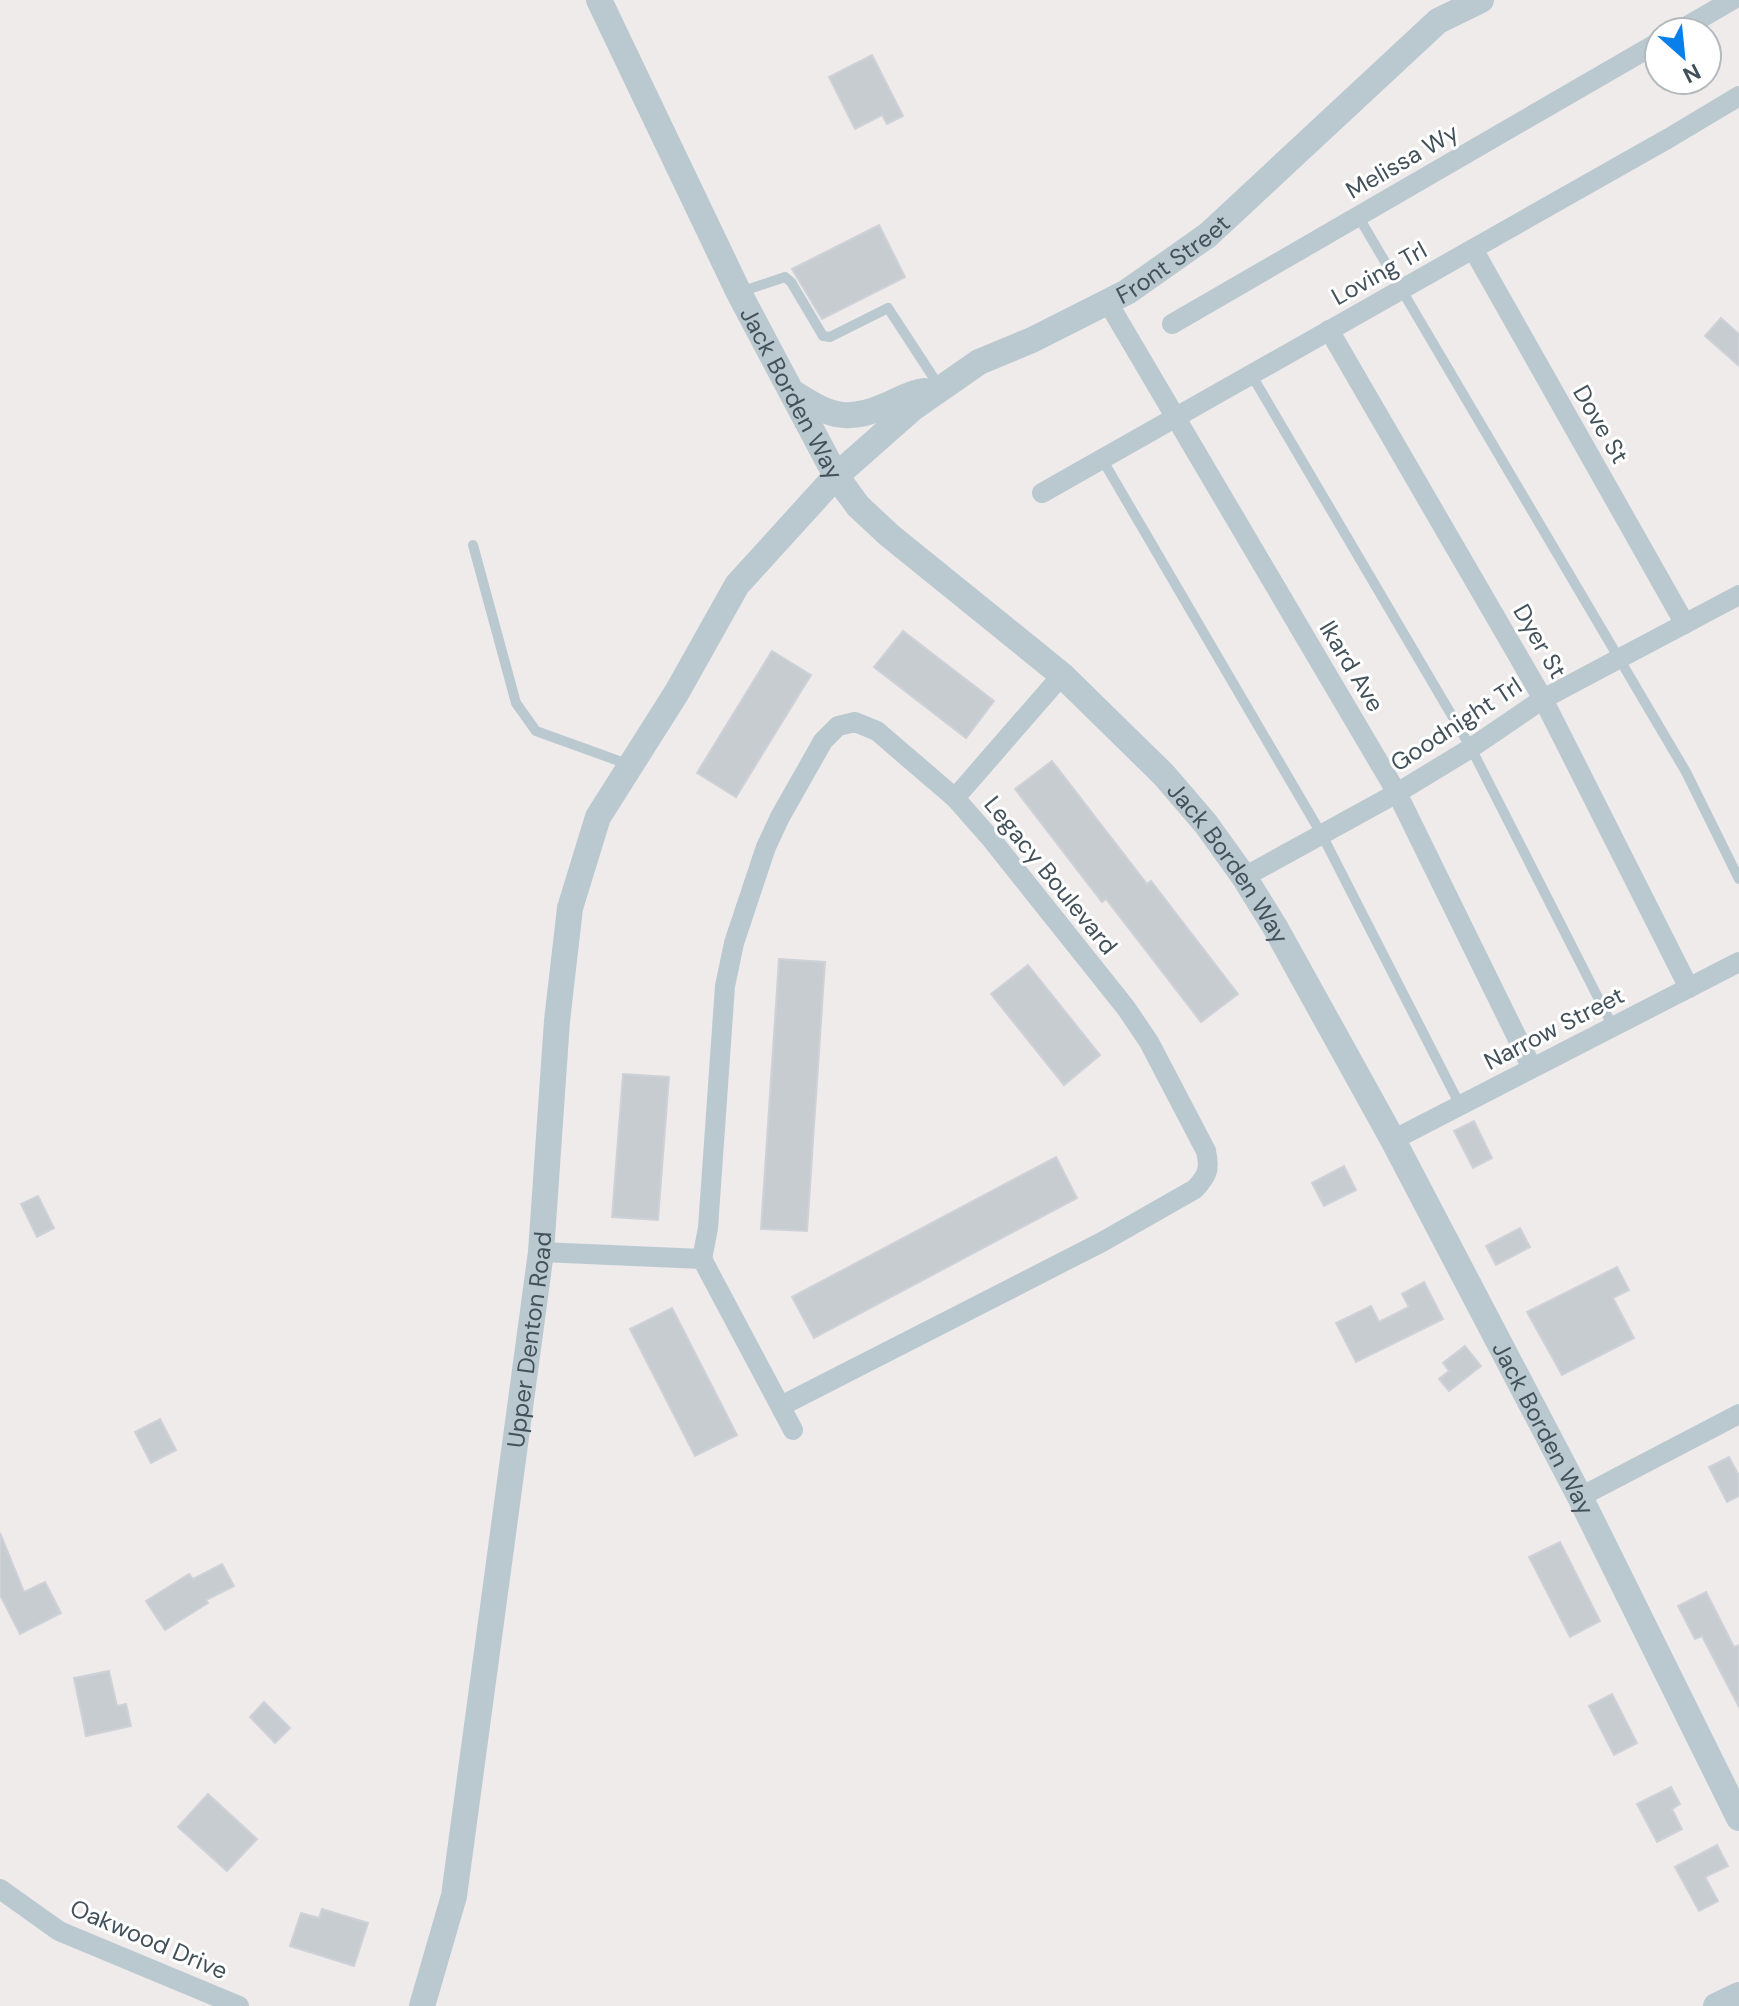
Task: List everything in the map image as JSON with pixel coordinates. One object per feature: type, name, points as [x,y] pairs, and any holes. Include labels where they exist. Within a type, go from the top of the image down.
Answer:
[{"type":"street","name":"Jack Borden Way","points":[[599,0],[739,293],[836,476],[858,506],[889,535],[1062,675],[1164,775],[1206,824],[1244,877],[1393,1140],[1580,1497],[1739,1818]]},
{"type":"street","name":"Front Street","points":[[677,692],[737,585],[836,476],[913,408],[979,362],[1032,340],[1127,292],[1208,235],[1438,21],[1481,0]]},
{"type":"street","points":[[1704,16],[1732,0]]},
{"type":"street","name":"Melissa Wy","points":[[1172,324],[1643,51]]},
{"type":"street","name":"Loving Trl","points":[[1042,493],[1739,96]]},
{"type":"street","name":"Dove St","points":[[1473,249],[1685,624]]},
{"type":"street","name":"Ikard Ave","points":[[1107,301],[1397,793],[1532,1068]]},
{"type":"street","name":"Dyer St","points":[[1329,330],[1543,699],[1689,988]]},
{"type":"street","points":[[791,392],[827,413],[852,417],[883,407],[911,393],[941,389]]},
{"type":"street","name":"Goodnight Trl","points":[[1244,877],[1397,793],[1543,699],[1739,595]]},
{"type":"street","points":[[955,798],[1062,675]]},
{"type":"street","name":"Upper Denton Road","points":[[422,2006],[454,1896],[541,1252],[557,1021],[570,908],[598,817],[677,692]]},
{"type":"street","name":"Legacy Boulevard","points":[[702,1259],[708,1228],[725,986],[734,943],[766,847],[780,817],[823,741],[838,726],[855,722],[877,731],[955,798],[1126,1008],[1149,1042],[1206,1151],[1209,1168],[1206,1178],[1195,1189],[1102,1242],[781,1406]]},
{"type":"street","name":"Narrow Street","points":[[1393,1140],[1739,962]]},
{"type":"street","points":[[541,1252],[702,1259],[793,1430]]},
{"type":"street","points":[[1580,1497],[1739,1414]]},
{"type":"street","name":"Oakwood Drive","points":[[0,1889],[59,1931],[239,2006]]},
{"type":"street","points":[[1716,2006],[1739,1995]]},
{"type":"lane","points":[[1358,216],[1686,772],[1739,879]]},
{"type":"lane","points":[[739,293],[785,277],[823,336],[830,337],[888,308],[941,389]]},
{"type":"lane","points":[[1251,374],[1471,748],[1613,1027]]},
{"type":"lane","points":[[1102,459],[1322,835],[1460,1105]]},
{"type":"lane","points":[[473,545],[516,703],[527,721],[536,731],[632,765]]},
{"type":"building","points":[[872,55],[903,116],[887,124],[882,115],[855,129],[829,77]]},
{"type":"building","points":[[879,225],[905,277],[822,319],[792,269]]},
{"type":"building","points":[[1721,318],[1739,334],[1739,366],[1705,336]]},
{"type":"building","points":[[903,631],[994,701],[966,738],[874,667]]},
{"type":"building","points":[[772,651],[811,675],[736,797],[697,773]]},
{"type":"building","points":[[1052,761],[1147,884],[1151,881],[1238,994],[1201,1022],[1106,899],[1102,902],[1015,789]]},
{"type":"building","points":[[779,959],[825,962],[807,1231],[761,1229]]},
{"type":"building","points":[[1028,965],[1100,1055],[1064,1085],[991,994]]},
{"type":"building","points":[[623,1074],[669,1077],[658,1220],[612,1217]]},
{"type":"building","points":[[1474,1121],[1492,1158],[1473,1168],[1454,1131]]},
{"type":"building","points":[[1056,1157],[1077,1198],[814,1338],[792,1297]]},
{"type":"building","points":[[1344,1166],[1356,1190],[1324,1206],[1312,1183]]},
{"type":"building","points":[[38,1196],[54,1228],[37,1237],[21,1204]]},
{"type":"building","points":[[1520,1228],[1530,1247],[1496,1265],[1486,1246]]},
{"type":"building","points":[[1617,1267],[1629,1290],[1613,1298],[1634,1338],[1562,1375],[1527,1312]]},
{"type":"building","points":[[1424,1282],[1443,1319],[1356,1362],[1336,1323],[1371,1306],[1379,1322],[1409,1307],[1402,1294]]},
{"type":"building","points":[[672,1308],[737,1435],[695,1456],[630,1329]]},
{"type":"building","points":[[1465,1346],[1481,1366],[1449,1391],[1439,1379],[1449,1371],[1443,1363]]},
{"type":"building","points":[[160,1419],[176,1450],[151,1463],[135,1432]]},
{"type":"building","points":[[1729,1457],[1739,1476],[1739,1496],[1727,1502],[1709,1467]]},
{"type":"building","points":[[0,1533],[24,1592],[45,1582],[61,1613],[20,1634],[0,1595]]},
{"type":"building","points":[[1560,1542],[1600,1621],[1570,1637],[1529,1557]]},
{"type":"building","points":[[222,1564],[234,1586],[206,1600],[208,1603],[165,1630],[146,1601],[189,1574],[193,1579]]},
{"type":"building","points":[[1706,1592],[1734,1647],[1739,1645],[1739,1707],[1702,1636],[1695,1639],[1678,1606]]},
{"type":"building","points":[[109,1671],[117,1706],[126,1704],[131,1726],[86,1736],[74,1678]]},
{"type":"building","points":[[1612,1694],[1637,1743],[1614,1755],[1589,1706]]},
{"type":"building","points":[[264,1702],[290,1728],[275,1743],[250,1717]]},
{"type":"building","points":[[1671,1787],[1680,1804],[1672,1809],[1682,1829],[1657,1842],[1637,1804]]},
{"type":"building","points":[[208,1794],[257,1839],[227,1871],[178,1827]]},
{"type":"building","points":[[1717,1845],[1728,1866],[1705,1877],[1718,1901],[1699,1911],[1675,1867]]},
{"type":"building","points":[[322,1909],[368,1923],[354,1966],[290,1946],[301,1913],[319,1918]]}]
